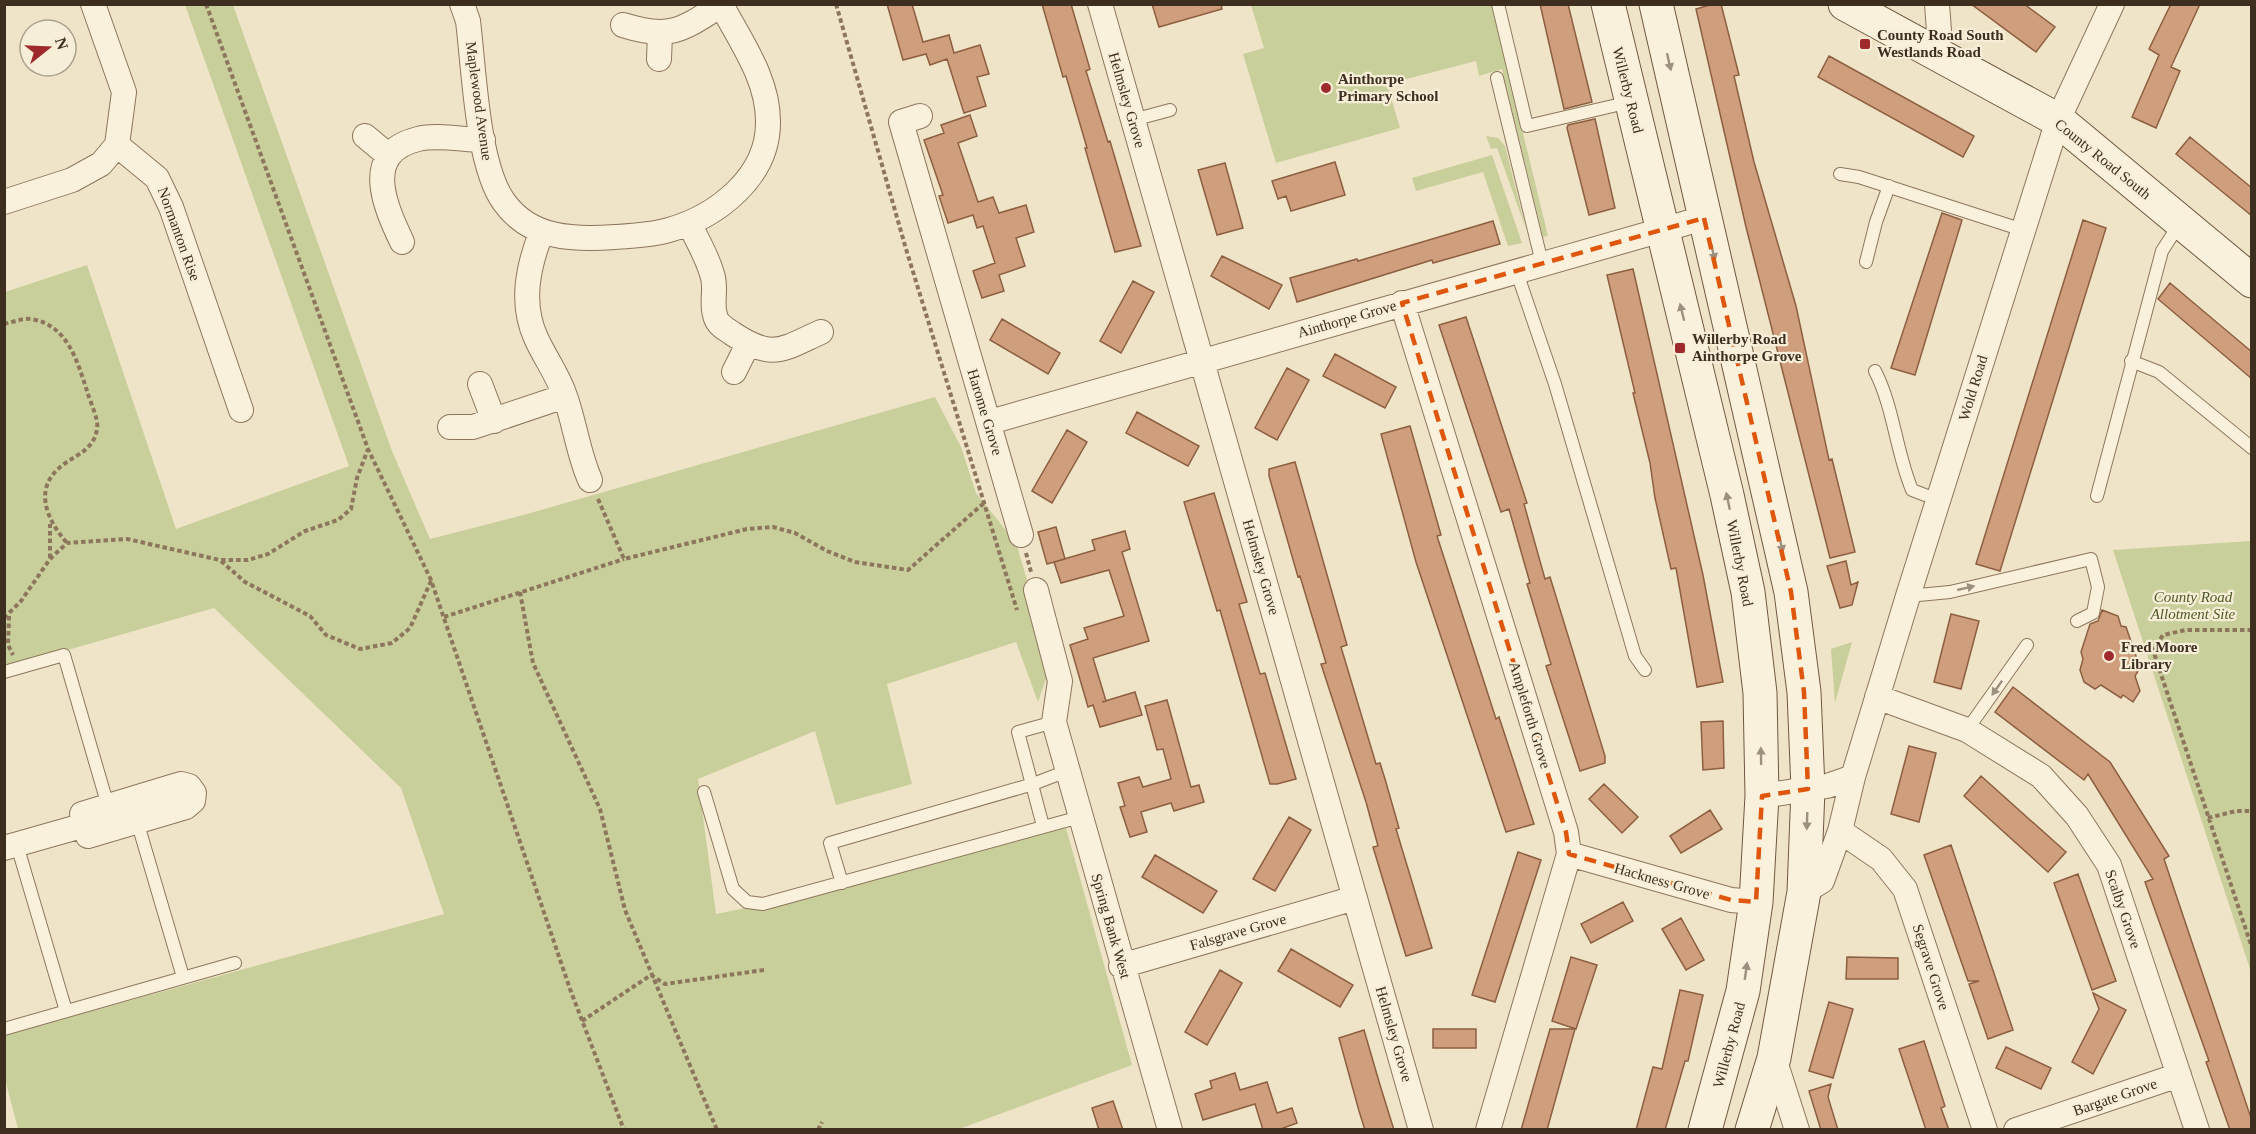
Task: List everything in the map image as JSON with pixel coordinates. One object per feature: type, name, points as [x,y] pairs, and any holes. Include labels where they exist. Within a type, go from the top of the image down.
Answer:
[{"type":"street","points":[[4,202],[72,180],[101,164],[117,145],[124,92],[93,4]]},
{"type":"street","name":"Maplewood Avenue","points":[[462,4],[468,21],[490,177],[504,202],[520,219],[542,231],[576,240],[667,231],[689,223],[716,209],[741,188],[764,154],[768,120],[762,87],[748,51],[721,5]]},
{"type":"street","name":"Helmsley Grove","points":[[1100,4],[1421,1130]]},
{"type":"street","name":"Willerby Road","points":[[1608,4],[1727,495],[1748,592],[1760,693],[1762,796],[1756,902],[1743,991],[1705,1130]]},
{"type":"street","points":[[1656,4],[1704,218],[1750,402],[1791,592],[1804,692],[1808,789],[1804,892],[1774,1058],[1752,1130]]},
{"type":"street","name":"County Road South","points":[[1845,4],[2058,120],[2252,281]]},
{"type":"street","points":[[1931,51],[1939,32],[1937,4]]},
{"type":"street","name":"Wold Road","points":[[1804,892],[1822,880],[1840,831],[1853,777],[1908,596],[2058,120],[2112,4]]},
{"type":"street","points":[[623,25],[660,34],[676,31],[721,5]]},
{"type":"street","points":[[659,59],[660,34]]},
{"type":"street","name":"Harome Grove","points":[[920,116],[901,122],[1021,535]]},
{"type":"street","points":[[365,136],[389,156]]},
{"type":"street","points":[[402,242],[381,192],[382,171],[389,156],[404,145],[420,138],[483,140]]},
{"type":"street","name":"Normanton Rise","points":[[117,145],[157,178],[171,207],[241,410]]},
{"type":"street","name":"Ainthorpe Grove","points":[[990,422],[1704,218]]},
{"type":"street","points":[[689,223],[712,274],[716,291],[714,312],[718,324],[748,344],[766,352],[821,332]]},
{"type":"street","points":[[542,231],[532,257],[527,285],[528,314],[536,338],[555,371],[565,396],[580,455],[590,480]]},
{"type":"street","name":"Ampleforth Grove","points":[[1401,303],[1566,832],[1569,854],[1488,1130]]},
{"type":"street","points":[[734,372],[748,344]]},
{"type":"street","points":[[480,384],[494,421]]},
{"type":"street","points":[[450,427],[473,427],[565,396]]},
{"type":"street","points":[[1036,590],[1060,681],[1054,722]]},
{"type":"street","name":"Scalby Grove","points":[[1878,697],[1967,730],[2041,776],[2077,816],[2109,865],[2197,1130]]},
{"type":"street","name":"Spring Bank West","points":[[1054,722],[1121,966],[1170,1130]]},
{"type":"street","points":[[1762,796],[1827,786],[1853,777]]},
{"type":"street","points":[[181,784],[189,786],[194,793],[192,801],[186,807],[88,836],[82,814],[108,806],[181,784]]},
{"type":"street","points":[[11,846],[86,825]]},
{"type":"street","name":"Segrave Grove","points":[[1840,831],[1881,859],[1905,889],[1985,1130]]},
{"type":"street","name":"Hackness Grove","points":[[1569,854],[1731,900],[1756,902]]},
{"type":"street","name":"Falsgrave Grove","points":[[1121,966],[1355,898]]},
{"type":"street","points":[[1774,1058],[1797,1130]]},
{"type":"street","name":"Bargate Grove","points":[[2016,1130],[2179,1075]]},
{"type":"lane","points":[[1498,4],[1527,126],[1631,102]]},
{"type":"lane","points":[[1497,78],[1542,263]]},
{"type":"lane","points":[[1133,120],[1170,110]]},
{"type":"lane","points":[[1840,174],[1889,186],[2023,230]]},
{"type":"lane","points":[[1866,262],[1875,222],[1889,186]]},
{"type":"lane","points":[[2097,496],[2162,251],[2181,222]]},
{"type":"lane","points":[[1516,270],[1556,384],[1635,656],[1645,670]]},
{"type":"lane","points":[[2131,361],[2159,372],[2252,448]]},
{"type":"lane","points":[[1875,371],[1883,387],[1912,490],[1938,500]]},
{"type":"lane","points":[[1908,596],[1950,592],[2091,559],[2098,587],[2093,613],[2077,621]]},
{"type":"lane","points":[[1967,730],[2027,645]]},
{"type":"lane","points":[[4,672],[64,655],[108,806]]},
{"type":"lane","points":[[1043,826],[1018,732],[1054,722]]},
{"type":"lane","points":[[842,883],[830,843],[1033,784],[1067,771]]},
{"type":"lane","points":[[704,792],[733,889],[747,902],[763,904],[1080,817]]},
{"type":"lane","points":[[137,821],[183,977]]},
{"type":"lane","points":[[11,846],[66,1011]]},
{"type":"lane","points":[[4,1029],[236,963]]},
{"type":"path","points":[[206,4],[368,449],[431,580],[582,1021],[624,1130]]},
{"type":"path","points":[[836,4],[1018,614]]},
{"type":"path","points":[[4,324],[29,319],[48,324],[74,350],[98,426],[94,442],[62,465],[51,478],[44,498],[50,523],[50,560]]},
{"type":"path","points":[[4,618],[9,615],[50,560],[67,543],[127,539],[220,560],[248,560],[268,554],[305,531],[338,520],[351,509],[357,478],[368,449]]},
{"type":"path","points":[[590,480],[624,559]]},
{"type":"path","points":[[444,617],[624,559],[747,530],[773,527],[795,533],[827,551],[855,562],[908,570],[984,504]]},
{"type":"path","points":[[50,523],[67,543]]},
{"type":"path","points":[[1021,535],[1036,590]]},
{"type":"path","points":[[220,560],[245,582],[310,616],[326,635],[360,649],[392,643],[410,628],[431,580]]},
{"type":"path","points":[[520,592],[533,663],[600,809],[625,910],[717,1130]]},
{"type":"path","points":[[9,615],[6,645],[19,668]]},
{"type":"path","points":[[2252,630],[2186,630],[2163,635],[2153,650],[2252,948]]},
{"type":"path","points":[[2208,818],[2236,811],[2252,811]]},
{"type":"path","points":[[651,975],[665,984],[764,970]]},
{"type":"path","points":[[582,1021],[651,975]]},
{"type":"path","points":[[818,1130],[822,1122]]},
{"type":"highlighted area","points":[[1704,218],[1791,592],[1804,692],[1808,789],[1762,796],[1756,902],[1731,900],[1569,854],[1566,832],[1402,303]]},
{"type":"green space","points":[[185,5],[233,5],[392,451],[430,539],[527,514],[935,397],[961,447],[976,493],[1016,543],[1041,627],[1048,673],[1038,702],[1016,642],[887,684],[912,784],[836,805],[815,731],[698,779],[716,914],[825,892],[1066,828],[1132,1065],[959,1129],[18,1129],[5,1079],[5,1035],[444,914],[401,788],[214,608],[5,668],[5,292],[87,265],[176,529],[349,466]]},
{"type":"green space","points":[[1251,5],[1492,5],[1548,236],[1543,237],[1502,69],[1479,76],[1476,61],[1387,84],[1400,128],[1276,163],[1243,54],[1264,48]]},
{"type":"green space","points":[[1486,136],[1498,138],[1505,146],[1526,229],[1497,148],[1491,149]]},
{"type":"green space","points":[[1492,155],[1522,243],[1508,246],[1483,172],[1416,191],[1412,178]]},
{"type":"green space","name":"County Road Allotment Site","points":[[2252,541],[2251,972],[2113,550]]},
{"type":"green space","points":[[1852,642],[1835,703],[1831,649]]},
{"type":"building","points":[[887,4],[912,4],[923,42],[949,35],[954,53],[980,45],[989,74],[977,77],[986,106],[964,113],[947,59],[930,65],[926,54],[903,60]]},
{"type":"building","points":[[1042,4],[1071,4],[1090,69],[1086,71],[1108,142],[1110,141],[1141,246],[1115,252],[1066,76],[1063,77]]},
{"type":"building","points":[[1152,4],[1221,4],[1222,9],[1159,27]]},
{"type":"building","points":[[1540,4],[1568,4],[1592,102],[1564,109]]},
{"type":"building","points":[[1721,4],[1739,75],[1734,76],[1754,162],[1796,306],[1829,460],[1832,459],[1855,552],[1830,558],[1746,227],[1696,9]]},
{"type":"building","points":[[1971,4],[2024,4],[2055,27],[2036,52]]},
{"type":"building","points":[[2171,4],[2200,4],[2171,67],[2180,71],[2156,128],[2132,117],[2159,55],[2149,49]]},
{"type":"building","points":[[1829,56],[1974,136],[1963,157],[1818,77]]},
{"type":"building","points":[[970,115],[977,136],[958,143],[978,202],[993,197],[999,213],[1026,205],[1034,232],[1016,238],[1025,266],[999,275],[1004,291],[982,298],[973,271],[995,263],[983,226],[977,228],[973,215],[948,223],[939,196],[943,195],[924,140],[944,133],[941,125]]},
{"type":"building","points":[[1595,119],[1615,208],[1589,215],[1567,128],[1568,125]]},
{"type":"building","points":[[2190,137],[2252,188],[2252,216],[2176,154]]},
{"type":"building","points":[[1335,162],[1345,195],[1291,211],[1286,196],[1278,199],[1272,181]]},
{"type":"building","points":[[1225,163],[1243,228],[1217,235],[1198,170]]},
{"type":"building","points":[[1942,213],[1962,220],[1915,375],[1891,368]]},
{"type":"building","points":[[2083,220],[2106,228],[2000,571],[1976,564]]},
{"type":"building","points":[[1493,221],[1500,244],[1433,263],[1432,260],[1297,302],[1290,278],[1357,259],[1358,261]]},
{"type":"building","points":[[1222,256],[1282,285],[1269,309],[1211,276]]},
{"type":"building","points":[[1633,269],[1703,575],[1723,682],[1697,687],[1676,568],[1671,569],[1655,498],[1650,463],[1633,393],[1635,393],[1607,275]]},
{"type":"building","points":[[1133,281],[1154,292],[1121,353],[1100,341]]},
{"type":"building","points":[[2170,283],[2252,352],[2252,379],[2158,299]]},
{"type":"building","points":[[1466,317],[1527,503],[1524,504],[1545,579],[1550,577],[1605,756],[1605,763],[1580,771],[1546,666],[1551,664],[1527,584],[1530,583],[1509,509],[1501,512],[1439,325]]},
{"type":"building","points":[[1002,319],[1060,353],[1048,374],[990,340]]},
{"type":"building","points":[[1335,354],[1396,387],[1385,408],[1323,376]]},
{"type":"building","points":[[1287,368],[1309,380],[1277,440],[1255,428]]},
{"type":"building","points":[[1137,412],[1199,446],[1188,466],[1126,433]]},
{"type":"building","points":[[1410,426],[1441,535],[1437,536],[1496,719],[1499,717],[1534,824],[1506,832],[1416,562],[1381,434]]},
{"type":"building","points":[[1067,430],[1087,442],[1052,503],[1032,491]]},
{"type":"building","points":[[1295,462],[1347,645],[1341,647],[1376,764],[1380,763],[1385,779],[1399,828],[1396,829],[1432,948],[1406,956],[1373,847],[1378,846],[1366,802],[1321,664],[1326,663],[1269,476],[1269,469]]},
{"type":"building","points":[[1214,493],[1247,602],[1239,604],[1260,674],[1265,673],[1296,779],[1277,784],[1270,784],[1220,610],[1217,611],[1184,502]]},
{"type":"building","points":[[1056,527],[1065,559],[1047,564],[1038,532]]},
{"type":"building","points":[[1125,531],[1130,549],[1122,552],[1149,641],[1093,658],[1106,701],[1135,692],[1142,715],[1100,727],[1093,705],[1088,707],[1070,645],[1088,639],[1084,628],[1124,616],[1109,570],[1061,583],[1054,562],[1095,550],[1092,540]]},
{"type":"building","points":[[1846,561],[1851,585],[1858,582],[1852,605],[1840,608],[1827,566]]},
{"type":"building","name":"Fred Moore Library","points":[[2102,610],[2118,616],[2121,626],[2126,627],[2136,656],[2138,671],[2135,676],[2140,691],[2133,702],[2123,695],[2121,698],[2101,685],[2095,689],[2084,682],[2080,670],[2083,659],[2081,652],[2090,624],[2098,621]]},
{"type":"building","points":[[1951,614],[1979,621],[1961,689],[1934,682]]},
{"type":"building","points":[[2013,687],[2110,762],[2169,856],[2164,859],[2252,1121],[2252,1130],[2230,1130],[2206,1062],[2209,1061],[2145,882],[2153,879],[2088,774],[2084,780],[1995,712]]},
{"type":"building","points":[[1167,700],[1191,787],[1199,785],[1204,802],[1174,811],[1171,803],[1141,812],[1147,832],[1130,837],[1120,807],[1125,806],[1118,783],[1139,777],[1143,787],[1171,779],[1163,749],[1157,750],[1145,706]]},
{"type":"building","points":[[1723,721],[1724,768],[1703,770],[1701,722]]},
{"type":"building","points":[[1909,746],[1936,753],[1919,822],[1891,814]]},
{"type":"building","points":[[1981,776],[2066,852],[2048,872],[1964,796]]},
{"type":"building","points":[[1604,784],[1638,817],[1622,833],[1589,799]]},
{"type":"building","points":[[1710,810],[1722,829],[1681,853],[1670,836]]},
{"type":"building","points":[[1289,817],[1311,830],[1275,891],[1253,879]]},
{"type":"building","points":[[1951,845],[2013,1030],[1988,1039],[1969,984],[1979,981],[1968,981],[1924,855]]},
{"type":"building","points":[[1518,852],[1541,860],[1495,1002],[1472,995]]},
{"type":"building","points":[[1155,855],[1217,891],[1203,913],[1142,877]]},
{"type":"building","points":[[2078,874],[2116,981],[2092,990],[2054,883]]},
{"type":"building","points":[[1623,902],[1633,921],[1591,943],[1581,924]]},
{"type":"building","points":[[1681,918],[1704,960],[1686,970],[1662,929]]},
{"type":"building","points":[[1291,949],[1353,985],[1340,1007],[1278,971]]},
{"type":"building","points":[[1571,957],[1597,965],[1576,1029],[1552,1021]]},
{"type":"building","points":[[1847,957],[1898,958],[1898,979],[1846,979]]},
{"type":"building","points":[[1220,970],[1242,983],[1207,1045],[1185,1032]]},
{"type":"building","points":[[1680,990],[1703,995],[1688,1061],[1685,1061],[1665,1130],[1636,1130],[1653,1067],[1662,1069]]},
{"type":"building","points":[[2093,993],[2126,1010],[2093,1074],[2072,1062],[2099,1009]]},
{"type":"building","points":[[1829,1002],[1853,1009],[1833,1078],[1809,1071]]},
{"type":"building","points":[[1433,1029],[1476,1029],[1476,1048],[1433,1048]]},
{"type":"building","points":[[1550,1029],[1575,1029],[1547,1130],[1521,1130]]},
{"type":"building","points":[[1364,1030],[1394,1130],[1365,1130],[1359,1111],[1339,1038]]},
{"type":"building","points":[[1924,1041],[1945,1106],[1941,1108],[1949,1130],[1926,1130],[1899,1049]]},
{"type":"building","points":[[2006,1047],[2051,1068],[2041,1089],[1996,1068]]},
{"type":"building","points":[[1235,1073],[1240,1090],[1267,1082],[1277,1113],[1292,1108],[1297,1123],[1278,1130],[1263,1130],[1255,1104],[1203,1120],[1195,1094],[1212,1088],[1210,1081]]},
{"type":"building","points":[[1831,1084],[1828,1097],[1838,1130],[1821,1130],[1809,1091]]},
{"type":"building","points":[[1113,1101],[1123,1130],[1099,1130],[1092,1108]]},
{"type":"place","name":"County Road South Westlands Road","points":[[1865,44]]},
{"type":"place","name":"Ainthorpe Primary School","points":[[1326,88]]},
{"type":"place","name":"Willerby Road Ainthorpe Grove","points":[[1680,348]]},
{"type":"place","name":"Fred Moore Library","points":[[2109,656]]}]
